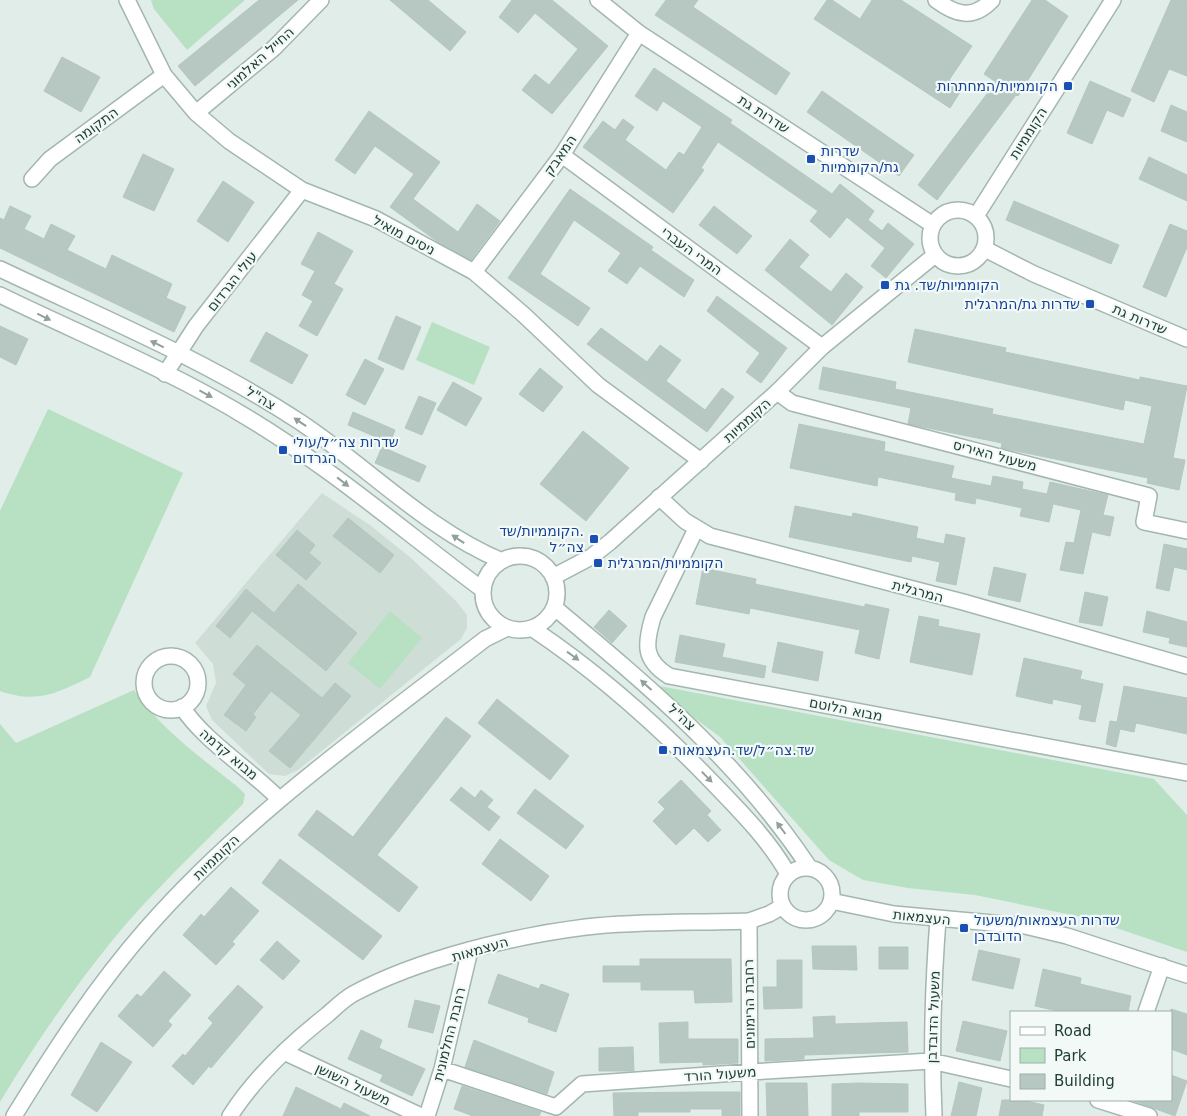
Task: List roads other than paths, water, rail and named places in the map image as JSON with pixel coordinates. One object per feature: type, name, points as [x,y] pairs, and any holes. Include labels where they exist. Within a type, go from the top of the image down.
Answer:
[{"type":"street","name":"ניסים מואיל","points":[[127,0],[164,75],[196,113],[229,141],[302,190],[376,219],[474,272],[524,315],[598,385],[701,461]]},
{"type":"street","name":"החייל האלמוני","points":[[196,113],[274,48],[321,0]]},
{"type":"street","name":"שדרות גת","points":[[598,0],[639,32],[933,224]]},
{"type":"street","points":[[936,0],[948,9],[971,14],[983,9],[992,0]]},
{"type":"street","name":"הקוממיות","points":[[976,216],[1113,0]]},
{"type":"street","name":"המאבק","points":[[474,272],[562,155],[639,32]]},
{"type":"street","name":"התקומה","points":[[32,179],[50,159],[164,75]]},
{"type":"street","name":"המרי העברי","points":[[562,155],[822,347]]},
{"type":"street","name":"עולי הגרדום","points":[[165,374],[178,353],[302,190]]},
{"type":"street","points":[[952,210],[964,211],[976,216],[986,231],[984,249],[973,263],[960,267],[946,264],[935,255],[930,242],[933,224],[941,216],[952,210]]},
{"type":"street","name":"שדרות גת","points":[[984,249],[1034,274],[1187,340]]},
{"type":"street","name":"הקוממיות","points":[[553,576],[591,557],[777,392],[822,347],[935,255]]},
{"type":"street","name":"צה\"ל","points":[[0,269],[178,353],[264,399],[343,452],[458,540],[502,560]]},
{"type":"street","name":"צה\"ל","points":[[0,295],[165,374],[246,417],[287,442],[332,473],[483,590]]},
{"type":"street","name":"משעול האיריס","points":[[777,392],[792,404],[1149,496],[1144,522],[1187,531]]},
{"type":"street","name":"המרגלית","points":[[659,497],[696,529],[710,536],[963,602],[1187,666]]},
{"type":"street","name":"מבוא הלוטם","points":[[696,529],[652,616],[648,632],[649,658],[657,668],[669,676],[1187,773]]},
{"type":"street","points":[[516,556],[531,558],[544,565],[553,576],[558,592],[555,608],[542,624],[533,629],[516,631],[507,628],[491,617],[486,608],[483,590],[489,573],[502,560],[516,556]]},
{"type":"street","name":"הקוממיות","points":[[472,649],[485,626],[486,608]]},
{"type":"street","name":"צה\"ל","points":[[555,608],[640,680],[701,736],[773,817],[809,868]]},
{"type":"street","name":"הקוממיות","points":[[14,1116],[58,1044],[125,954],[178,894],[230,843],[280,799],[472,649],[498,631],[507,628]]},
{"type":"street","name":"צה\"ל","points":[[533,629],[582,663],[684,754],[769,844],[788,874]]},
{"type":"street","name":"מבוא קדמה","points":[[182,707],[198,729],[256,776],[280,799]]},
{"type":"street","points":[[809,868],[823,873],[828,879],[833,894],[829,907],[819,917],[805,920],[792,916],[783,906],[781,886],[788,874],[794,870],[809,868]]},
{"type":"street","name":"העצמאות","points":[[832,901],[894,914],[1025,926],[1067,936],[1187,974]]},
{"type":"street","name":"העצמאות","points":[[230,1116],[254,1082],[284,1052],[352,995],[396,975],[470,950],[520,937],[586,927],[749,921],[769,914],[783,906]]},
{"type":"street","name":"משעול הדובדבן","points":[[934,1116],[931,1061],[933,983],[938,918]]},
{"type":"street","name":"רחבת הרימונים","points":[[749,921],[750,1116]]},
{"type":"street","name":"רחבת החלמונית","points":[[427,1116],[442,1069],[470,950]]},
{"type":"street","points":[[1146,1011],[1162,966]]},
{"type":"street","name":"משעול השושן","points":[[284,1052],[421,1116]]},
{"type":"street","name":"משעול הורד","points":[[442,1069],[556,1107],[582,1084],[931,1061],[1010,1080]]},
{"type":"street","points":[[1100,1101],[1149,1116]]},
{"type":"place","name":"הקוממיות/המחתרות","points":[[1068,86]]},
{"type":"place","name":"שדרות גת/הקוממיות","points":[[811,159]]},
{"type":"place","name":"הקוממיות/שד. גת","points":[[885,285]]},
{"type":"place","name":"שדרות גת/המרגלית","points":[[1090,304]]},
{"type":"place","name":"שדרות צה״ל/עולי הגרדום","points":[[283,450]]},
{"type":"place","name":"הקוממיות/שד. צה״ל","points":[[594,539]]},
{"type":"place","name":"הקוממיות/המרגלית","points":[[598,563]]},
{"type":"place","name":"שד.צה״ל/שד.העצמאות","points":[[663,750]]},
{"type":"place","name":"שדרות העצמאות/משעול הדובדבן","points":[[964,928]]}]
